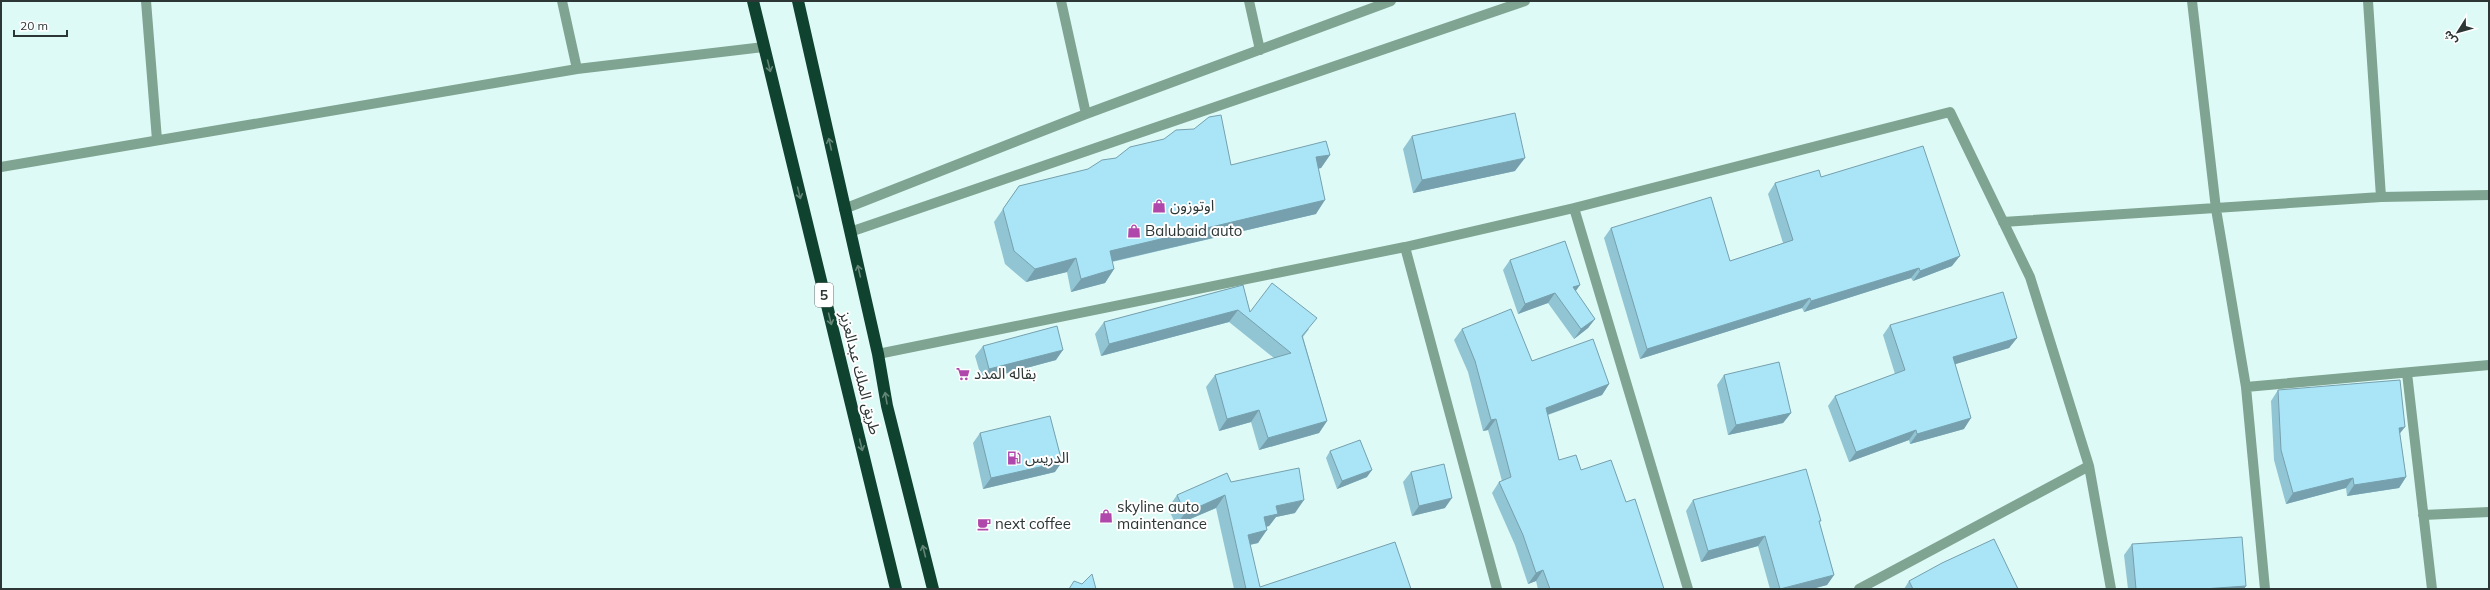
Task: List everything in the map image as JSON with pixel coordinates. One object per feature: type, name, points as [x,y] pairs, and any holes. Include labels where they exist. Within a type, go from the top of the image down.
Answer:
[{"type":"highway","name":"طريق الملك عبدالعزيز","points":[[753,1],[896,589]]},
{"type":"highway","name":"طريق الملك عبدالعزيز","points":[[798,1],[878,354],[887,406],[933,589]]},
{"type":"street","points":[[146,1],[156,140]]},
{"type":"street","points":[[562,1],[577,69]]},
{"type":"street","points":[[1061,1],[1086,114]]},
{"type":"street","points":[[1249,1],[1260,50]]},
{"type":"street","points":[[844,209],[1086,114],[1391,1]]},
{"type":"street","points":[[850,232],[1525,1]]},
{"type":"street","points":[[2192,1],[2216,209],[2246,387],[2265,589]]},
{"type":"street","points":[[2368,1],[2381,197]]},
{"type":"street","points":[[1,167],[577,69],[764,47]]},
{"type":"street","points":[[878,354],[1405,247],[1574,208],[1950,112],[2030,277],[2089,466],[2111,589]]},
{"type":"street","points":[[2003,222],[2381,197],[2489,195]]},
{"type":"street","points":[[1574,208],[1688,589]]},
{"type":"street","points":[[1405,247],[1498,589]]},
{"type":"street","points":[[2246,387],[2489,365]]},
{"type":"street","points":[[2407,372],[2432,589]]},
{"type":"street","points":[[1859,589],[2089,466]]},
{"type":"street","points":[[2423,515],[2489,512]]},
{"type":"building","points":[[1515,113],[1525,158],[1422,180],[1412,136]]},
{"type":"building","name":"اوتوزون","points":[[1221,115],[1231,165],[1326,141],[1330,155],[1316,157],[1325,200],[1110,251],[1114,269],[1081,279],[1076,258],[1035,269],[1014,251],[1003,209],[1019,186],[1088,169],[1102,160],[1116,158],[1130,147],[1164,139],[1176,130],[1194,129],[1209,117]]},
{"type":"building","points":[[1923,146],[1960,256],[1920,271],[1919,268],[1811,301],[1810,298],[1647,349],[1611,228],[1711,197],[1730,261],[1793,240],[1775,183],[1819,170],[1821,177]]},
{"type":"building","points":[[1565,241],[1580,285],[1573,287],[1595,319],[1581,329],[1555,293],[1525,304],[1510,260]]},
{"type":"building","points":[[1272,283],[1317,318],[1302,336],[1327,421],[1268,438],[1259,410],[1227,419],[1215,375],[1291,353],[1238,310],[1109,344],[1104,322],[1243,285],[1250,312]]},
{"type":"building","points":[[2003,292],[2017,338],[1953,357],[1971,418],[1917,434],[1916,430],[1856,452],[1835,396],[1905,370],[1890,325]]},
{"type":"building","points":[[1511,309],[1532,361],[1593,339],[1609,384],[1546,408],[1559,460],[1576,455],[1581,470],[1611,460],[1626,502],[1635,499],[1664,589],[1550,589],[1543,570],[1536,573],[1523,535],[1499,482],[1511,477],[1496,419],[1491,420],[1475,361],[1462,329]]},
{"type":"building","points":[[1057,326],[1063,350],[989,369],[983,346]]},
{"type":"building","points":[[1779,362],[1791,413],[1736,425],[1724,375]]},
{"type":"building","points":[[2400,380],[2405,427],[2399,428],[2406,477],[2354,485],[2353,478],[2293,493],[2281,450],[2278,390]]},
{"type":"building","name":"الدريس","points":[[1050,416],[1062,462],[991,478],[980,433]]},
{"type":"building","points":[[1360,440],[1372,470],[1342,481],[1330,451]]},
{"type":"building","points":[[1444,464],[1452,498],[1419,506],[1411,472]]},
{"type":"building","points":[[1299,468],[1304,500],[1276,506],[1278,514],[1264,517],[1267,530],[1248,535],[1260,587],[1395,542],[1411,589],[1246,589],[1225,495],[1185,513],[1177,495],[1227,473],[1231,482]]},
{"type":"building","points":[[1806,469],[1821,521],[1819,521],[1834,575],[1780,589],[1765,536],[1708,551],[1693,500]]},
{"type":"building","points":[[2242,537],[2246,586],[2203,589],[2136,589],[2132,544]]},
{"type":"building","points":[[1994,539],[2018,589],[1913,589],[1909,581],[1942,563]]},
{"type":"building","points":[[1092,574],[1096,589],[1069,589],[1074,581],[1082,584]]},
{"type":"place","name":"اوتوزون","points":[[1159,206]]},
{"type":"place","name":"Balubaid auto","points":[[1134,231]]},
{"type":"place","name":"بقاله المدد","points":[[963,374]]},
{"type":"place","name":"الدريس","points":[[1014,458]]},
{"type":"place","name":"skyline auto maintenance","points":[[1106,516]]},
{"type":"place","name":"next coffee","points":[[984,524]]}]
